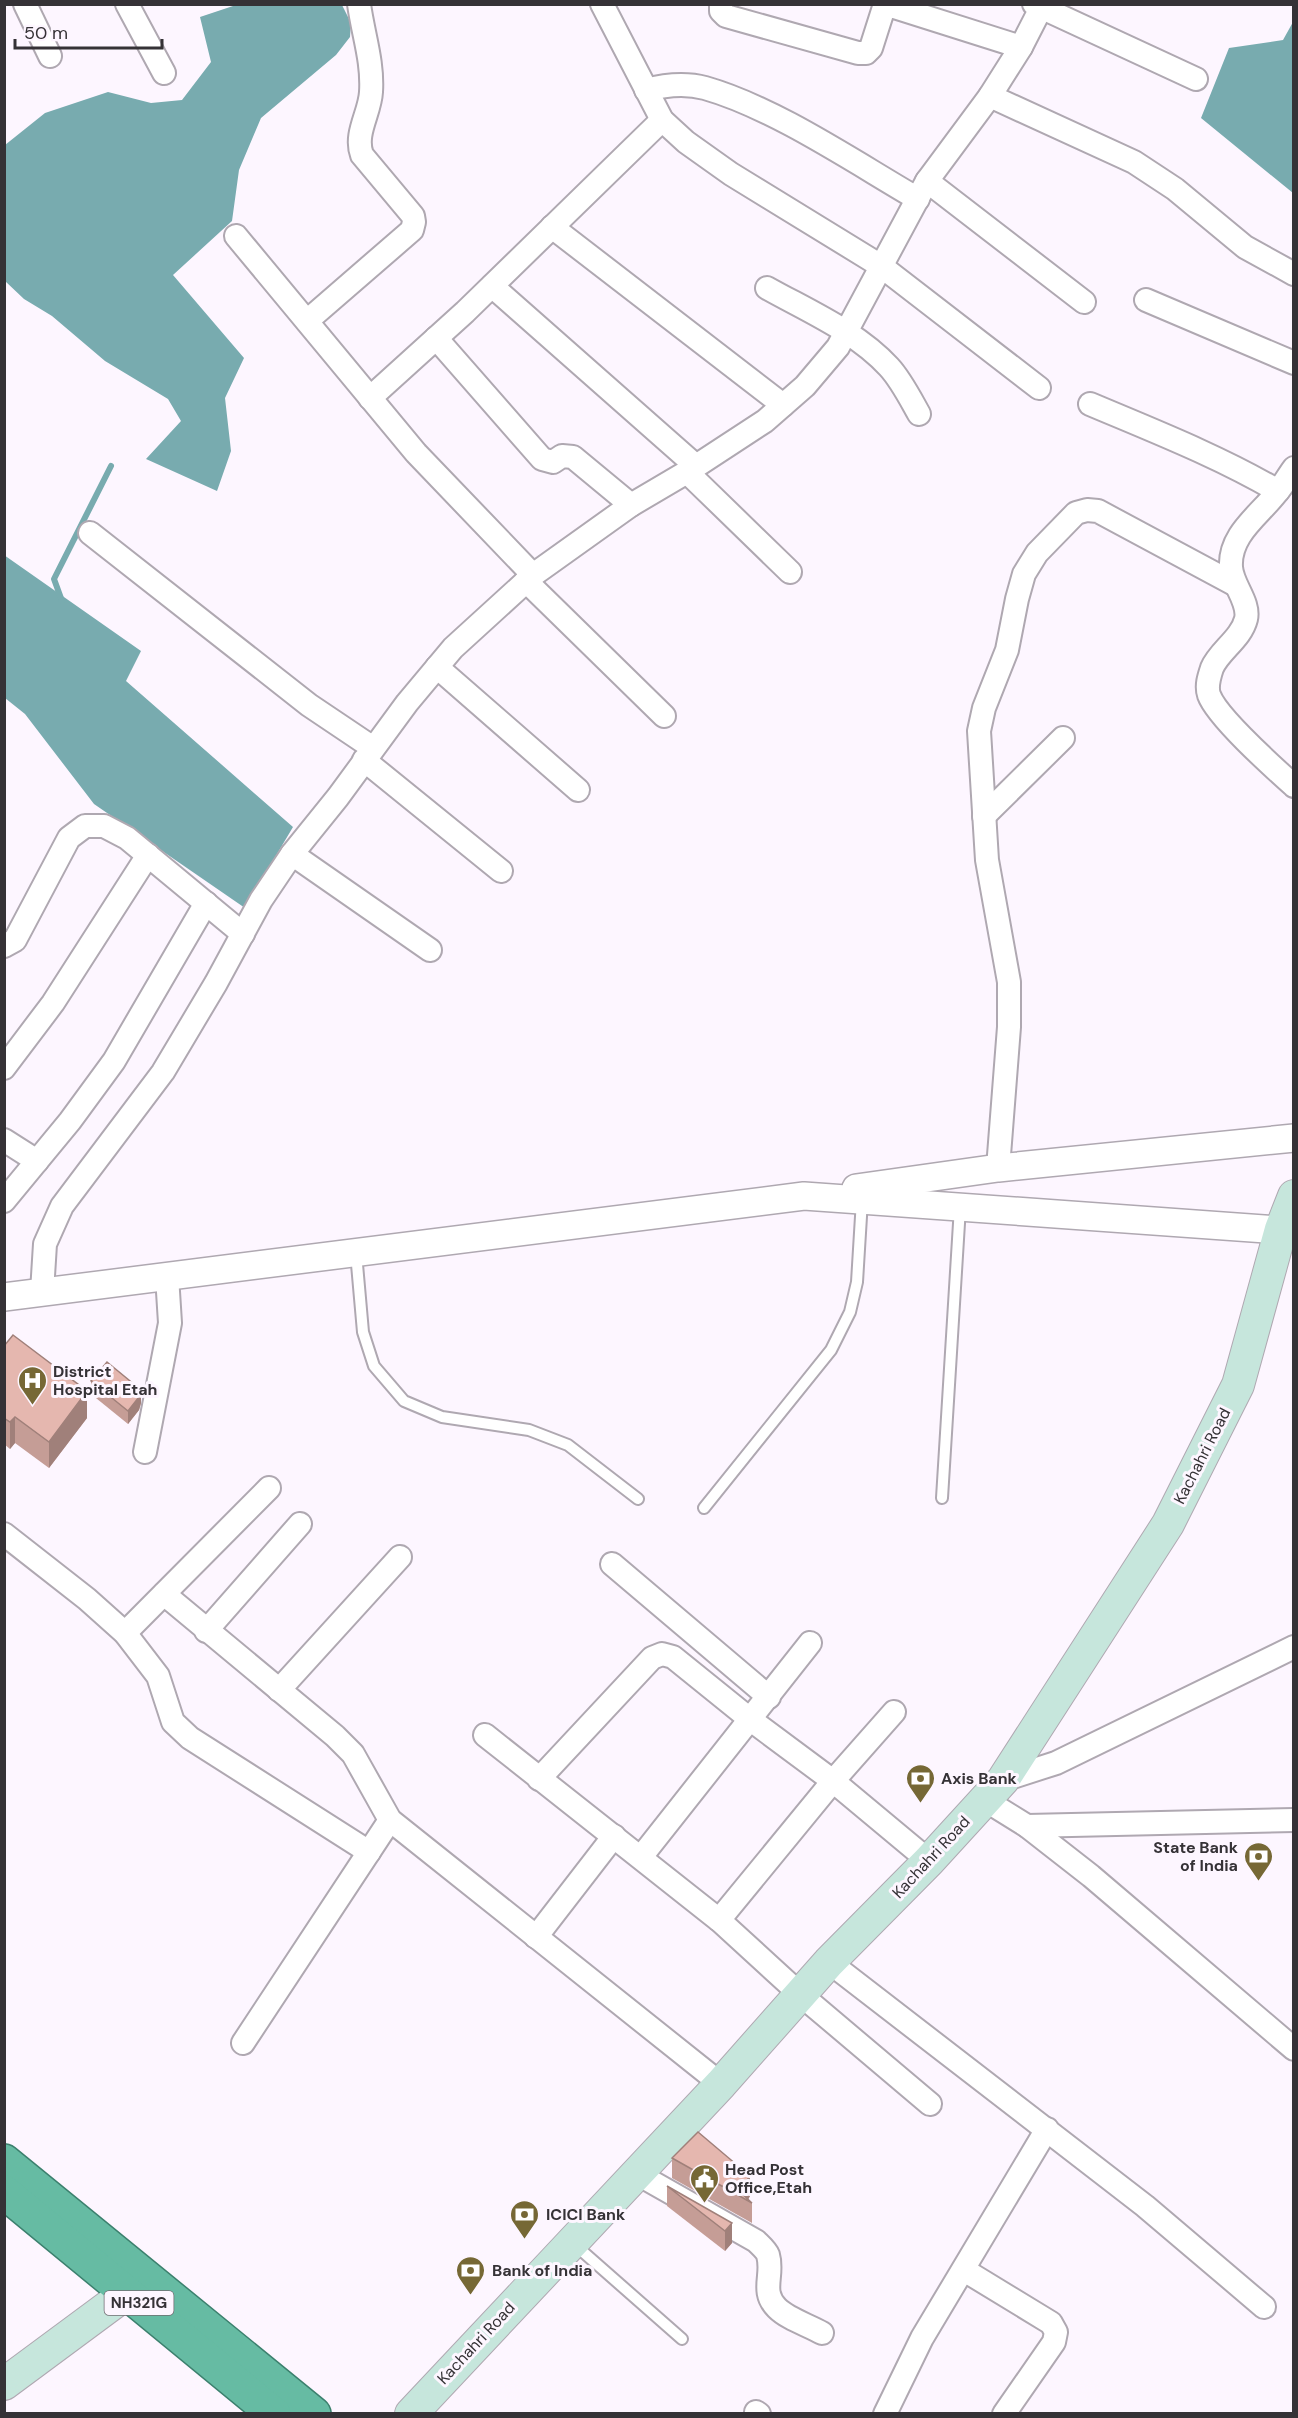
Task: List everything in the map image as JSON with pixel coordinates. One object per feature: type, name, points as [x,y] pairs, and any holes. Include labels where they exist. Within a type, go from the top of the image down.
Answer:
[{"type":"highway","points":[[4,2162],[138,2286],[314,2414]]},
{"type":"highway","name":"NH321G","points":[[4,2192],[138,2286],[274,2414]]},
{"type":"main road","name":"Kachahri Road","points":[[411,2414],[721,2084],[829,1962],[929,1861],[994,1790],[1168,1524],[1238,1385],[1287,1230],[1293,1196]]},
{"type":"main road","points":[[7,2378],[138,2286]]},
{"type":"street","points":[[25,4],[50,56]]},
{"type":"street","points":[[127,4],[164,73]]},
{"type":"street","points":[[307,321],[412,230],[414,222],[412,216],[362,155],[358,146],[371,94],[371,67],[359,4]]},
{"type":"street","points":[[602,4],[662,120],[686,142],[731,174],[881,266],[1039,388]]},
{"type":"street","points":[[721,4],[721,11],[726,16],[858,53],[866,53],[871,48],[885,4],[1022,47]]},
{"type":"street","points":[[42,1292],[45,1244],[62,1206],[163,1072],[261,900],[292,854],[369,754],[453,648],[530,578],[631,505],[765,421],[805,386],[838,347],[922,190],[990,96],[1022,47],[1040,5],[1196,79]]},
{"type":"street","points":[[646,90],[679,85],[704,88],[750,105],[922,190],[1084,302]]},
{"type":"street","points":[[990,96],[1134,162],[1175,189],[1245,247],[1293,274]]},
{"type":"street","points":[[370,398],[492,286],[662,120]]},
{"type":"street","points":[[552,226],[783,405]]},
{"type":"street","points":[[237,236],[416,453],[530,578],[664,716]]},
{"type":"street","points":[[492,286],[691,469],[790,572]]},
{"type":"street","points":[[767,288],[846,333],[875,354],[890,367],[919,414]]},
{"type":"street","points":[[1146,300],[1293,363]]},
{"type":"street","points":[[436,338],[542,459],[553,462],[562,456],[573,457],[631,505]]},
{"type":"street","points":[[1090,404],[1204,452],[1278,491]]},
{"type":"street","points":[[1293,468],[1278,491],[1240,534],[1233,550],[1231,567],[1234,584],[1246,608],[1246,619],[1241,630],[1213,665],[1208,681],[1209,694],[1214,704],[1245,741],[1293,786]]},
{"type":"street","points":[[998,1168],[1009,1027],[1009,982],[987,860],[979,731],[984,708],[1007,650],[1022,582],[1037,553],[1076,513],[1086,510],[1098,511],[1234,584]]},
{"type":"street","points":[[90,533],[369,754],[501,871]]},
{"type":"street","points":[[437,667],[578,790]]},
{"type":"street","points":[[984,816],[1063,738]]},
{"type":"street","points":[[4,946],[15,940],[69,838],[85,826],[104,826],[127,838],[243,934]]},
{"type":"street","points":[[292,854],[430,951]]},
{"type":"street","points":[[4,1068],[53,1003],[148,855]]},
{"type":"street","points":[[4,1201],[70,1121],[114,1061],[206,903]]},
{"type":"street","points":[[4,1296],[804,1196],[998,1168],[1293,1138]]},
{"type":"street","points":[[4,1140],[37,1161]]},
{"type":"street","points":[[804,1196],[1287,1230]]},
{"type":"street","points":[[145,1452],[170,1323],[167,1276]]},
{"type":"street","points":[[125,1633],[269,1488]]},
{"type":"street","points":[[206,1631],[300,1524]]},
{"type":"street","points":[[4,1534],[87,1599],[125,1633],[158,1676],[173,1722],[190,1738],[369,1852]]},
{"type":"street","points":[[279,1690],[400,1557]]},
{"type":"street","points":[[612,1564],[769,1697]]},
{"type":"street","points":[[164,1594],[335,1736],[353,1754],[390,1820],[721,2084]]},
{"type":"street","points":[[641,1857],[810,1644]]},
{"type":"street","points":[[1293,1647],[1056,1763],[994,1790],[1027,1826],[1091,1876],[1293,2049]]},
{"type":"street","points":[[539,1779],[652,1658],[662,1654],[673,1656],[751,1720],[833,1781],[929,1861]]},
{"type":"street","points":[[719,1920],[833,1781],[894,1712]]},
{"type":"street","points":[[485,1735],[719,1920],[801,1995],[930,2104]]},
{"type":"street","points":[[243,2043],[390,1820]]},
{"type":"street","points":[[1027,1826],[1293,1820]]},
{"type":"street","points":[[536,1938],[614,1836]]},
{"type":"street","points":[[829,1962],[1146,2206],[1264,2307]]},
{"type":"street","points":[[885,2414],[922,2338],[1047,2130]]},
{"type":"street","points":[[636,2173],[756,2241],[768,2253],[769,2299],[779,2310],[822,2332]]},
{"type":"street","points":[[964,2270],[1051,2323],[1056,2332],[1054,2342],[1004,2414]]},
{"type":"lane","points":[[704,1508],[831,1350],[850,1312],[857,1282],[862,1200]]},
{"type":"lane","points":[[942,1498],[960,1207]]},
{"type":"lane","points":[[356,1252],[363,1332],[374,1366],[404,1401],[442,1417],[529,1430],[568,1445],[638,1499]]},
{"type":"lane","points":[[571,2242],[682,2339]]},
{"type":"water","points":[[236,5],[342,5],[351,23],[350,37],[336,55],[261,118],[239,170],[232,221],[173,275],[244,358],[225,398],[231,451],[217,491],[146,459],[181,421],[168,399],[105,361],[52,316],[24,299],[5,281],[5,145],[45,113],[108,92],[151,103],[182,100],[211,62],[200,17]]},
{"type":"water","points":[[1293,22],[1293,193],[1201,118],[1229,48],[1283,40]]},
{"type":"water","points":[[4,555],[141,651],[126,681],[293,827],[245,908],[94,804],[25,714],[5,698]]},
{"type":"building","points":[[13,1335],[87,1391],[49,1442],[15,1417],[10,1422],[4,1418],[4,1346]]},
{"type":"building","points":[[107,1362],[141,1390],[139,1397],[128,1411],[91,1381]]},
{"type":"building","points":[[698,2132],[750,2176],[739,2191],[752,2203],[672,2158]]},
{"type":"building","points":[[667,2186],[732,2223],[725,2231]]},
{"type":"waterway","points":[[62,601],[54,579],[111,466]]},
{"type":"place","name":"District Hospital Etah","points":[[32,1406]]},
{"type":"place","name":"Axis Bank","points":[[920,1804]]},
{"type":"place","name":"State Bank of India","points":[[1259,1882]]},
{"type":"place","name":"Head Post Office,Etah","points":[[704,2204]]},
{"type":"place","name":"ICICI Bank","points":[[525,2240]]},
{"type":"place","name":"Bank of India","points":[[471,2296]]}]
